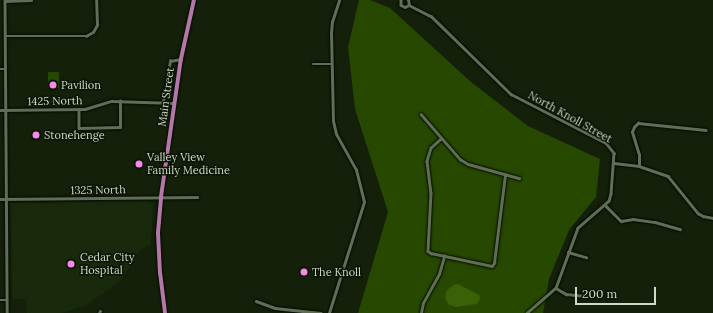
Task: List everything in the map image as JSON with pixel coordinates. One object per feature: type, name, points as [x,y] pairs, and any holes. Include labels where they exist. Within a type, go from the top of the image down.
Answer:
[{"type":"main road","name":"Main Street","points":[[165,313],[160,274],[158,233],[161,198],[181,59],[194,0]]},
{"type":"street","points":[[8,313],[5,0],[32,0]]},
{"type":"street","points":[[6,36],[86,36],[93,32],[97,25],[96,0]]},
{"type":"street","points":[[329,313],[364,202],[356,170],[336,134],[333,121],[331,64],[332,22],[339,0]]},
{"type":"street","name":"North Knoll Street","points":[[401,0],[402,6],[409,5],[431,16],[510,94],[606,143],[614,153],[611,194],[605,205],[578,228],[556,288]]},
{"type":"street","points":[[408,0],[409,5]]},
{"type":"street","points":[[0,17],[5,17]]},
{"type":"street","points":[[163,102],[170,61],[181,59]]},
{"type":"street","points":[[312,64],[331,64]]},
{"type":"street","points":[[0,69],[6,69]]},
{"type":"street","name":"1425 North","points":[[0,110],[94,108],[112,101],[174,103]]},
{"type":"street","points":[[79,109],[79,128],[120,127],[120,101]]},
{"type":"street","points":[[421,114],[460,159],[468,164],[519,178]]},
{"type":"street","points":[[639,166],[639,154],[632,132],[638,123],[706,130]]},
{"type":"street","points":[[442,139],[431,148],[426,161],[431,193],[428,251],[444,256],[492,266],[494,263],[505,175]]},
{"type":"street","points":[[614,163],[639,166],[668,176],[698,213],[703,216],[713,218]]},
{"type":"street","name":"1325 North","points":[[0,199],[197,197]]},
{"type":"street","points":[[605,205],[621,221],[633,219],[655,222],[680,229]]},
{"type":"street","points":[[568,252],[586,257]]},
{"type":"street","points":[[425,313],[422,311],[424,303],[439,274],[444,256]]},
{"type":"street","points":[[527,313],[556,288],[566,294],[585,296]]},
{"type":"street","points":[[0,300],[7,300]]},
{"type":"street","points":[[256,301],[275,308],[321,313]]},
{"type":"shaded area","points":[[359,0],[370,0],[390,8],[471,82],[528,126],[600,159],[596,197],[569,230],[549,279],[543,313],[358,313],[388,212],[355,109],[348,47]]},
{"type":"shaded area","points":[[48,72],[59,72],[59,88],[48,88]]},
{"type":"shaded area","name":"Cedar City Hospital","points":[[147,201],[153,205],[151,245],[140,250],[122,279],[87,305],[62,313],[27,313],[26,299],[12,299],[11,203]]},
{"type":"shaded area","points":[[458,284],[479,295],[480,299],[477,304],[456,307],[449,305],[445,298],[447,290]]},
{"type":"place","name":"Pavilion","points":[[53,85]]},
{"type":"place","name":"Stonehenge","points":[[36,135]]},
{"type":"place","name":"Valley View Family Medicine","points":[[139,164]]},
{"type":"place","name":"Cedar City Hospital","points":[[71,264]]},
{"type":"place","name":"The Knoll","points":[[304,272]]}]
